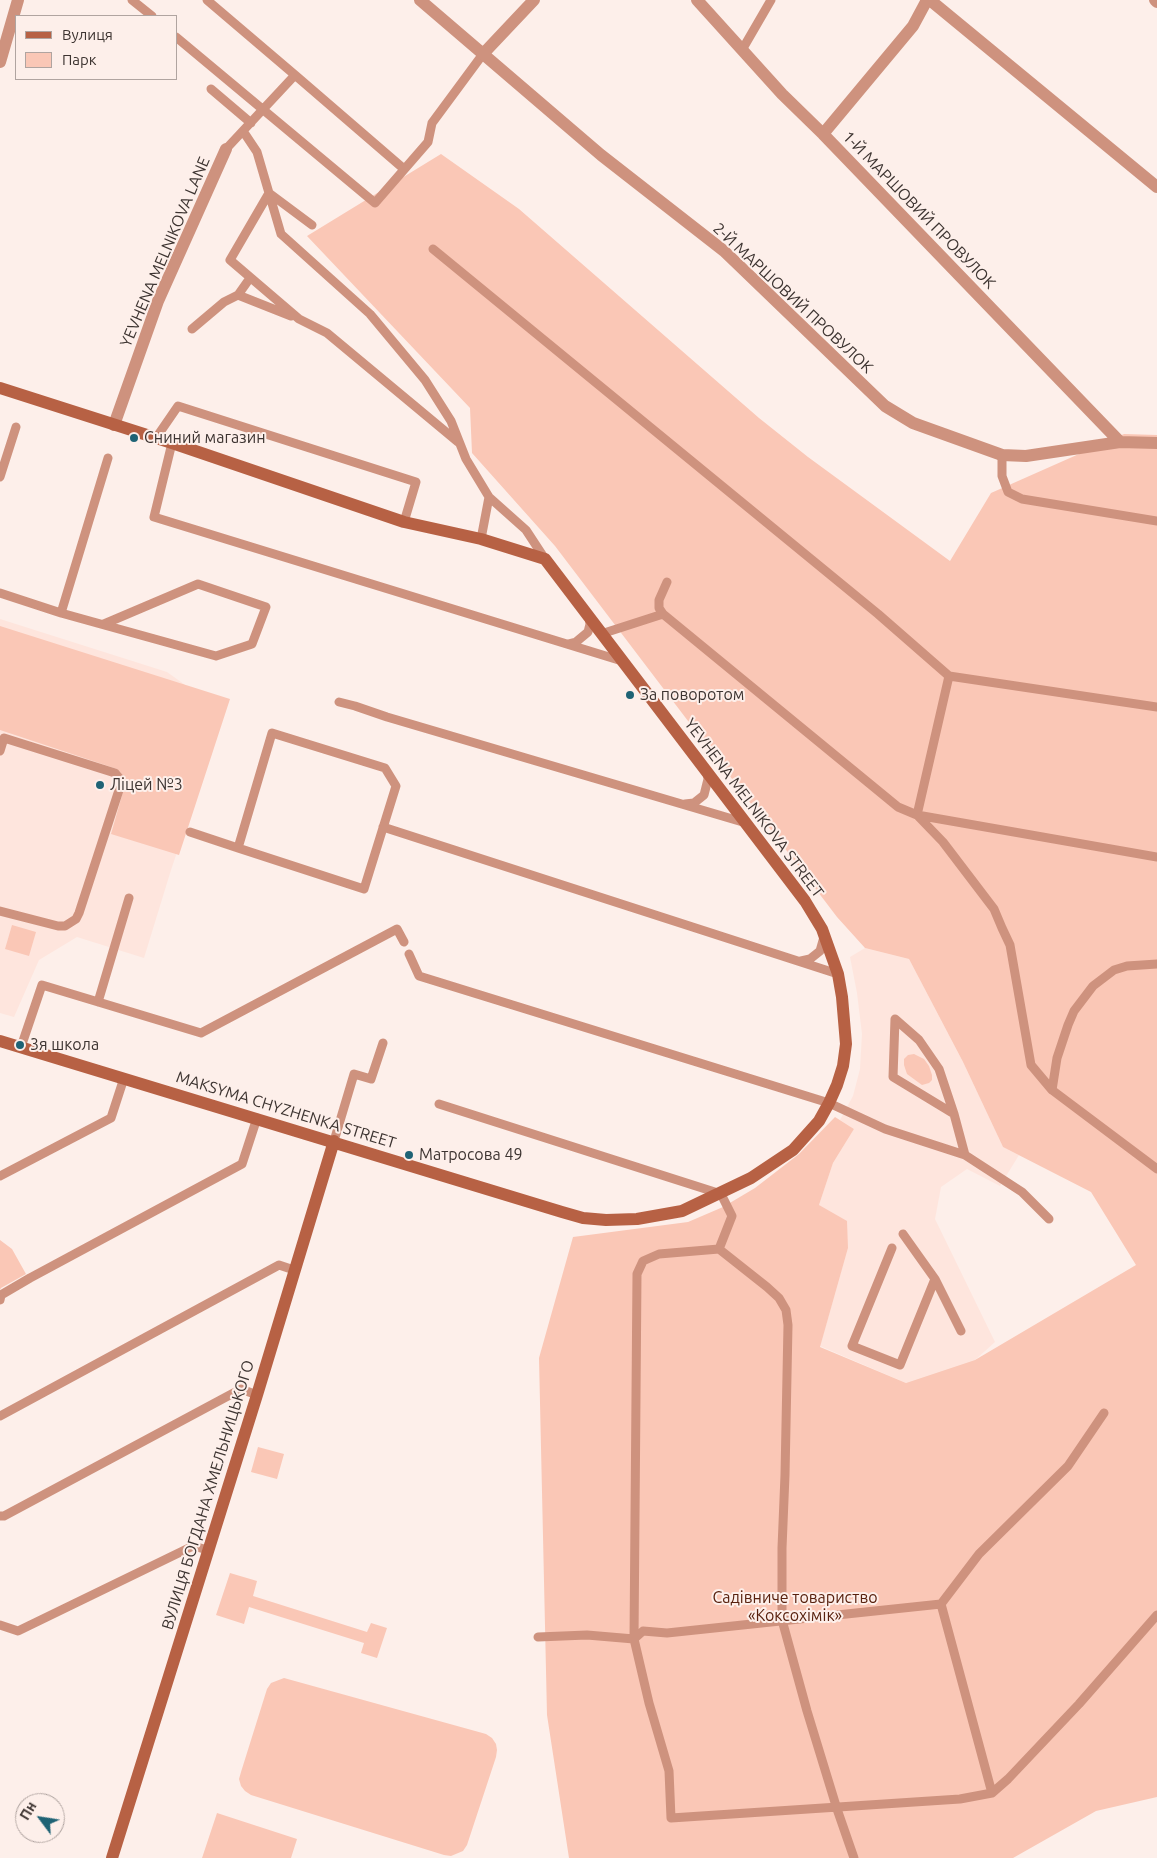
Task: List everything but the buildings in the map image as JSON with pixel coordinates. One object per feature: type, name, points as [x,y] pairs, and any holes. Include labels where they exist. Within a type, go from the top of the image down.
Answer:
[{"type":"street","points":[[0,62],[18,0]]},
{"type":"street","name":"2-Й МАРШОВИЙ ПРОВУЛОК","points":[[420,0],[601,155],[724,251],[884,406],[913,423],[1002,455],[1026,456],[1120,442],[1157,443]]},
{"type":"street","points":[[483,54],[534,0]]},
{"type":"street","name":"1-Й МАРШОВИЙ ПРОВУЛОК","points":[[698,0],[782,94],[823,134],[1120,442]]},
{"type":"street","points":[[823,134],[913,26],[929,0],[1157,186]]},
{"type":"street","name":"YEVHENA MELNIKOVA LANE","points":[[114,424],[158,300],[226,149]]},
{"type":"street","points":[[0,388],[172,443],[404,522],[481,539],[545,559]]},
{"type":"street","name":"YEVHENA MELNIKOVA STREET","points":[[545,559],[707,770],[804,901],[824,934],[838,974],[846,1044],[843,1066],[837,1085],[819,1121],[792,1150],[751,1178],[682,1211],[637,1219],[606,1220],[583,1218],[562,1212]]},
{"type":"street","name":"MAKSYMA CHYZHENKA STREET","points":[[0,1040],[562,1212]]},
{"type":"street","name":"ВУЛИЦЯ БОГДАНА ХМЕЛЬНИЦЬКОГО","points":[[112,1858],[257,1395],[334,1141]]},
{"type":"lane","points":[[132,0],[151,15]]},
{"type":"lane","points":[[207,0],[404,169]]},
{"type":"lane","points":[[742,50],[771,0]]},
{"type":"lane","points":[[178,39],[375,202],[428,142],[432,123],[483,54]]},
{"type":"lane","points":[[226,149],[295,75]]},
{"type":"lane","points":[[211,90],[251,123]]},
{"type":"lane","points":[[243,131],[257,152],[281,234],[370,314],[425,380],[451,421],[466,459],[489,497],[526,530],[545,559]]},
{"type":"lane","points":[[269,193],[312,225]]},
{"type":"lane","points":[[269,193],[230,260],[299,319]]},
{"type":"lane","points":[[434,249],[878,614],[949,676],[1157,707]]},
{"type":"lane","points":[[192,329],[224,302],[238,295],[250,278]]},
{"type":"lane","points":[[238,295],[299,319],[326,333],[460,444]]},
{"type":"lane","points":[[156,438],[178,406],[416,482],[404,522]]},
{"type":"lane","points":[[0,477],[16,426]]},
{"type":"lane","points":[[172,443],[154,516],[622,661]]},
{"type":"lane","points":[[1002,455],[1002,476],[1008,492],[1022,499],[1157,521]]},
{"type":"lane","points":[[60,613],[108,458]]},
{"type":"lane","points":[[481,539],[489,497]]},
{"type":"lane","points":[[667,582],[659,600],[659,608],[663,614],[898,807],[917,815],[1157,857]]},
{"type":"lane","points":[[0,593],[60,613],[216,656],[252,644],[266,607],[198,584],[104,624]]},
{"type":"lane","points":[[601,634],[663,614]]},
{"type":"lane","points":[[568,644],[576,642],[588,632],[590,624],[588,616]]},
{"type":"lane","points":[[917,815],[949,676]]},
{"type":"lane","points":[[339,702],[746,822]]},
{"type":"lane","points":[[190,832],[238,848],[364,889],[396,786],[385,768],[272,733],[238,848]]},
{"type":"lane","points":[[0,751],[4,738],[115,773],[120,779],[121,784],[76,919],[65,926],[58,926],[0,911]]},
{"type":"lane","points":[[684,804],[694,803],[704,795],[708,779],[707,770]]},
{"type":"lane","points":[[917,815],[943,842],[994,909],[1010,945],[1031,1065],[1052,1090],[1157,1169]]},
{"type":"lane","points":[[383,827],[838,974]]},
{"type":"lane","points":[[98,1002],[129,898]]},
{"type":"lane","points":[[21,1047],[42,985],[201,1033],[397,928],[404,942]]},
{"type":"lane","points":[[798,961],[810,960],[820,951],[824,934]]},
{"type":"lane","points":[[409,954],[419,976],[829,1103],[885,1129],[965,1155],[1022,1192],[1049,1219]]},
{"type":"lane","points":[[1052,1090],[1057,1058],[1068,1025],[1074,1011],[1092,986],[1114,970],[1132,965],[1157,964]]},
{"type":"lane","points":[[954,1114],[893,1077],[895,1019],[919,1040],[939,1069],[954,1114],[965,1155]]},
{"type":"lane","points":[[334,1141],[354,1074],[371,1079],[384,1043]]},
{"type":"lane","points":[[0,1176],[111,1118],[124,1078]]},
{"type":"lane","points":[[439,1104],[721,1194],[732,1216],[719,1249]]},
{"type":"lane","points":[[0,1300],[2,1295],[30,1278],[242,1164],[257,1118]]},
{"type":"lane","points":[[903,1234],[935,1279],[960,1331]]},
{"type":"lane","points":[[892,1248],[852,1346],[900,1365],[935,1279]]},
{"type":"lane","points":[[854,1858],[837,1808],[807,1711],[782,1620],[788,1325],[786,1310],[779,1298],[767,1287],[719,1249],[659,1254],[643,1262],[637,1274],[634,1639],[649,1703],[669,1771],[671,1818],[837,1808],[960,1800],[992,1793],[1008,1779],[1079,1704],[1157,1615]]},
{"type":"lane","points":[[0,1416],[279,1266],[294,1270]]},
{"type":"lane","points":[[0,1516],[4,1516],[241,1389],[257,1395]]},
{"type":"lane","points":[[538,1637],[587,1635],[634,1639],[643,1631],[667,1632],[941,1604],[979,1554],[1068,1466],[1104,1413]]},
{"type":"lane","points":[[0,1625],[18,1631],[193,1546],[208,1550]]},
{"type":"lane","points":[[941,1604],[992,1793]]},
{"type":"shaded area","name":"Ліцей №3","points":[[0,619],[167,672],[188,687],[228,700],[171,870],[144,958],[77,937],[39,960],[14,1017],[0,1013]]},
{"type":"shaded area","points":[[865,948],[909,959],[963,1062],[1003,1147],[1019,1155],[1000,1186],[967,1169],[941,1187],[935,1219],[995,1342],[975,1360],[906,1383],[820,1346],[848,1248],[819,1205],[833,1163],[854,1129],[840,1120],[853,1096],[860,1069],[862,1034],[850,957]]},
{"type":"green space","name":"Садівниче товариство «Коксохімік»","points":[[441,154],[519,209],[759,418],[808,457],[950,561],[991,493],[1124,434],[1157,435],[1157,1797],[1096,1811],[1013,1858],[569,1858],[547,1715],[539,1358],[573,1237],[688,1222],[723,1207],[755,1188],[799,1154],[835,1117],[854,1129],[833,1163],[819,1205],[847,1221],[848,1248],[820,1347],[906,1383],[975,1360],[1136,1265],[1091,1192],[1003,1147],[963,1062],[909,959],[865,948],[837,917],[555,546],[472,453],[470,408],[307,236]]},
{"type":"green space","points":[[0,626],[230,699],[179,855],[111,834],[125,785],[121,773],[117,769],[0,730]]},
{"type":"green space","points":[[12,925],[36,932],[29,956],[5,949]]},
{"type":"green space","points":[[914,1054],[924,1059],[929,1066],[932,1080],[929,1083],[922,1085],[907,1074],[904,1059],[908,1055]]},
{"type":"green space","points":[[0,1240],[12,1249],[26,1274],[0,1290]]},
{"type":"green space","points":[[258,1447],[284,1454],[277,1479],[251,1472]]},
{"type":"green space","points":[[230,1573],[257,1581],[253,1596],[367,1632],[371,1623],[387,1628],[377,1658],[361,1653],[364,1643],[249,1607],[244,1624],[216,1615]]},
{"type":"green space","points":[[284,1678],[486,1734],[492,1738],[496,1744],[496,1757],[467,1845],[463,1851],[451,1856],[444,1855],[251,1795],[245,1791],[239,1779],[267,1689],[271,1683]]},
{"type":"green space","points":[[217,1813],[297,1839],[291,1858],[202,1858]]},
{"type":"place","name":"Сниний магазин","points":[[134,438]]},
{"type":"place","name":"За поворотом","points":[[630,695]]},
{"type":"place","name":"Ліцей №3","points":[[100,785]]},
{"type":"place","name":"3я школа","points":[[20,1045]]},
{"type":"place","name":"Матросова 49","points":[[409,1155]]}]
